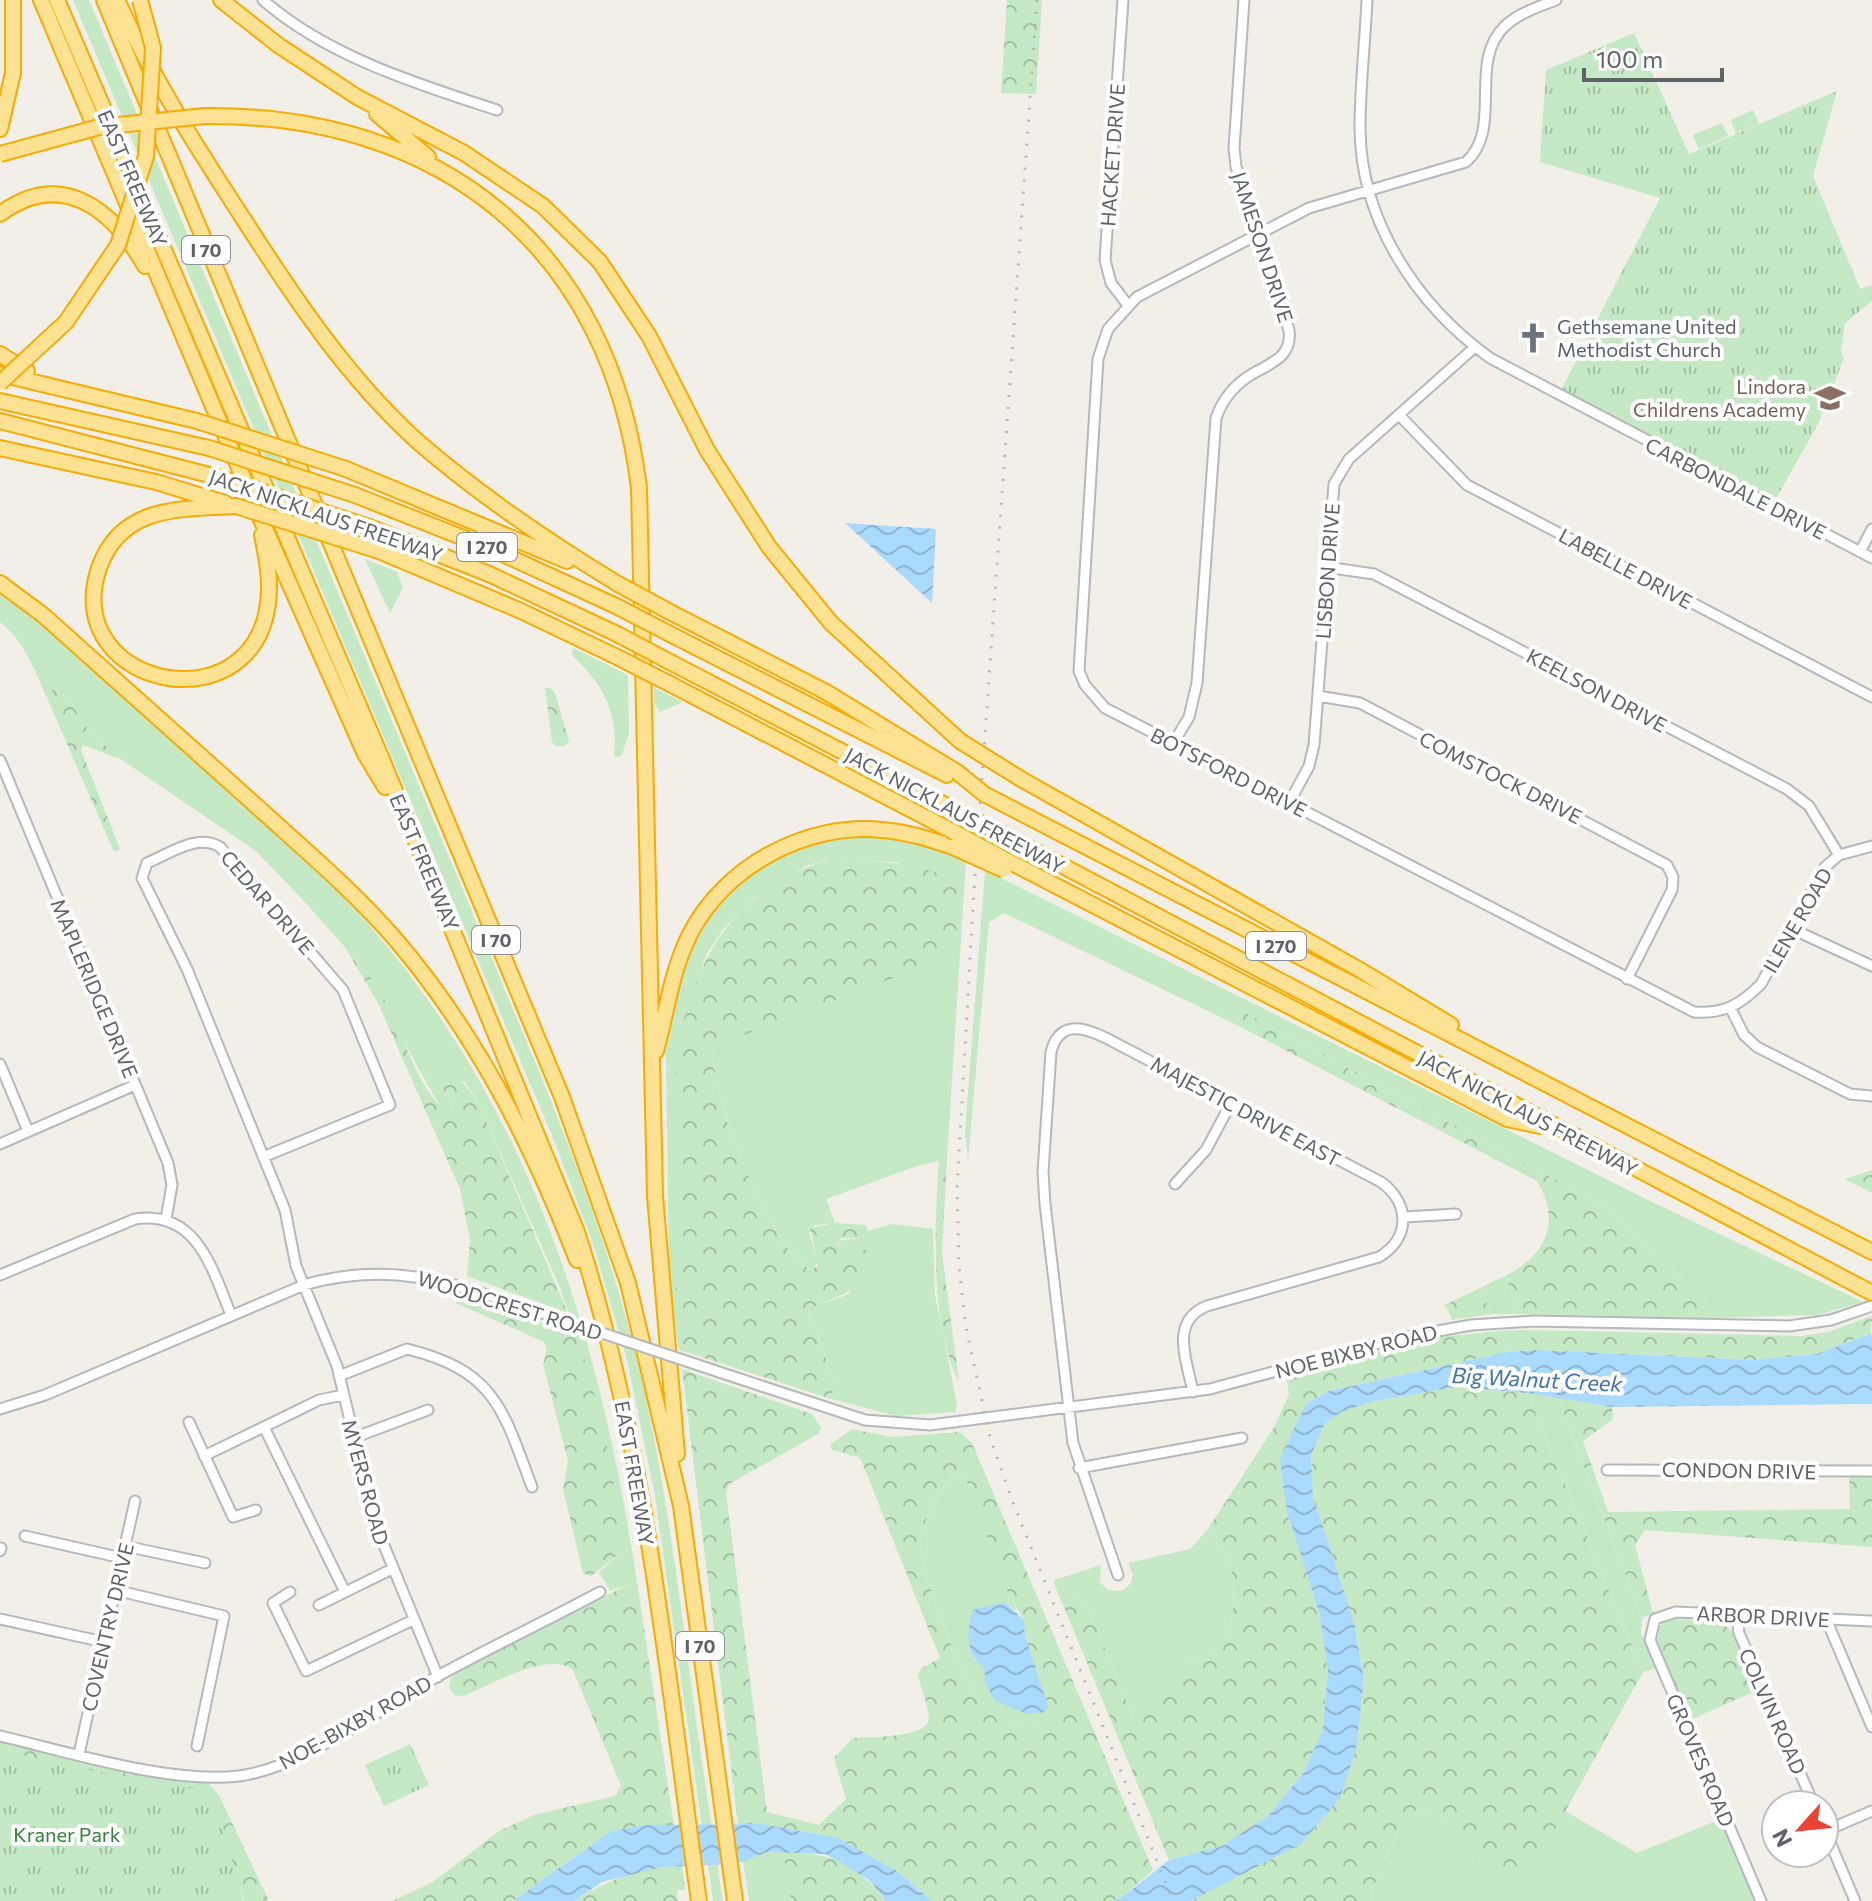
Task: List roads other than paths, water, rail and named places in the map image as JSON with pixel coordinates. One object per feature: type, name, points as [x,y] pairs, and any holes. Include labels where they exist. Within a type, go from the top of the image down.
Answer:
[{"type":"highway","points":[[0,129],[13,73],[13,0]]},
{"type":"highway","points":[[41,0],[259,515],[365,754],[411,828]]},
{"type":"highway","name":"EAST FREEWAY","points":[[57,0],[411,828],[577,1232],[596,1290],[642,1498],[699,1901]]},
{"type":"highway","name":"EAST FREEWAY","points":[[104,0],[591,1172],[628,1283],[681,1506],[735,1901]]},
{"type":"highway","points":[[117,0],[162,93],[289,289],[362,385],[415,438],[477,491],[541,537],[618,584],[826,692],[956,775]]},
{"type":"highway","points":[[0,383],[66,322],[118,245],[146,156],[153,48],[140,0]]},
{"type":"highway","points":[[221,0],[278,45],[357,97],[464,153],[543,206],[600,262],[649,336],[707,450],[769,547],[831,623],[960,741],[1021,779],[1360,970],[1544,1082]]},
{"type":"highway","points":[[357,97],[450,176],[506,217],[564,280],[606,354],[631,434],[640,522],[657,1241],[681,1506]]},
{"type":"highway","points":[[0,154],[99,127],[205,116],[316,124],[377,141],[450,176]]},
{"type":"highway","points":[[0,214],[26,200],[55,195],[82,201],[104,212],[127,237],[178,326]]},
{"type":"highway","points":[[0,354],[39,377],[79,392]]},
{"type":"highway","points":[[0,374],[197,421],[346,469],[499,531],[618,584]]},
{"type":"highway","name":"JACK NICKLAUS FREEWAY","points":[[0,401],[209,448],[355,495],[494,550],[616,606],[956,775],[984,794],[1872,1252]]},
{"type":"highway","name":"JACK NICKLAUS FREEWAY","points":[[0,421],[221,478],[369,527],[489,574],[617,634],[1006,836],[1872,1293]]},
{"type":"highway","points":[[0,448],[156,482],[379,551],[521,611],[617,657],[950,830],[1004,865]]},
{"type":"highway","points":[[236,506],[175,509],[152,514],[124,528],[108,547],[96,577],[97,617],[113,648],[132,665],[158,678],[195,680],[229,667],[251,647],[261,628],[270,583],[259,515]]},
{"type":"highway","points":[[0,583],[43,615],[340,882],[396,940],[432,985],[490,1074],[548,1186],[590,1295],[621,1394]]},
{"type":"highway","points":[[652,1067],[670,984],[691,932],[713,901],[745,869],[788,845],[847,830],[899,832],[1004,865],[1507,1119],[1558,1130]]},
{"type":"street","points":[[263,0],[304,30],[352,55],[416,82],[497,110]]},
{"type":"street","name":"HACKET DRIVE","points":[[1123,0],[1105,260],[1111,283],[1127,304]]},
{"type":"street","name":"JAMESON DRIVE","points":[[1174,742],[1189,717],[1197,683],[1216,418],[1230,393],[1245,379],[1282,358],[1290,342],[1289,330],[1238,181],[1234,148],[1244,0]]},
{"type":"street","name":"CARBONDALE DRIVE","points":[[1367,0],[1360,132],[1371,191],[1380,222],[1403,268],[1424,297],[1475,347],[1540,386],[1872,558]]},
{"type":"street","points":[[1127,304],[1309,208],[1449,170],[1470,159],[1478,147],[1482,129],[1486,68],[1497,36],[1522,14],[1556,0]]},
{"type":"street","name":"BOTSFORD DRIVE","points":[[1127,304],[1108,329],[1098,359],[1079,671],[1089,692],[1105,708],[1627,979],[1694,1012],[1731,1009]]},
{"type":"street","name":"LISBON DRIVE","points":[[1289,803],[1312,756],[1332,493],[1338,474],[1349,459],[1475,347]]},
{"type":"street","name":"LABELLE DRIVE","points":[[1399,415],[1467,485],[1872,697]]},
{"type":"street","points":[[1860,552],[1872,529]]},
{"type":"street","name":"KEELSON DRIVE","points":[[1326,567],[1374,574],[1787,789],[1809,806],[1839,855]]},
{"type":"street","name":"COMSTOCK DRIVE","points":[[1318,696],[1360,703],[1667,865],[1673,877],[1672,890],[1627,979]]},
{"type":"street","name":"MAPLERIDGE DRIVE","points":[[0,760],[171,1174],[166,1219]]},
{"type":"street","name":"CEDAR DRIVE","points":[[263,1157],[390,1105],[343,990],[220,847],[209,841],[197,841],[147,863],[142,878],[187,969],[263,1157],[285,1210],[291,1248],[304,1285]]},
{"type":"street","name":"ILENE ROAD","points":[[1731,1009],[1761,984],[1821,872],[1839,855],[1872,846]]},
{"type":"street","points":[[1790,928],[1872,966]]},
{"type":"street","points":[[1731,1009],[1744,1035],[1757,1047],[1850,1094],[1872,1096]]},
{"type":"street","name":"MAJESTIC DRIVE EAST","points":[[1068,1409],[1043,1172],[1051,1052],[1057,1037],[1070,1028],[1079,1027],[1097,1033],[1381,1182],[1397,1197],[1405,1217]]},
{"type":"street","points":[[0,1064],[28,1131]]},
{"type":"street","points":[[0,1144],[135,1085]]},
{"type":"street","points":[[1175,1184],[1206,1150],[1231,1103]]},
{"type":"street","points":[[1193,1392],[1182,1334],[1193,1313],[1207,1306],[1379,1257],[1394,1245],[1405,1217],[1456,1214]]},
{"type":"street","points":[[0,1275],[135,1219],[166,1219],[184,1228],[199,1243],[231,1315]]},
{"type":"street","name":"WOODCREST ROAD","points":[[0,1409],[45,1395],[304,1285],[356,1273],[402,1273],[456,1284],[842,1413]]},
{"type":"street","name":"MYERS ROAD","points":[[304,1285],[339,1376],[374,1521],[438,1677]]},
{"type":"street","name":"NOE BIXBY ROAD","points":[[842,1413],[884,1424],[914,1426],[1193,1392],[1394,1339],[1471,1325],[1534,1321],[1789,1326],[1831,1320],[1872,1306]]},
{"type":"street","points":[[339,1376],[407,1349],[473,1376],[500,1405],[532,1487]]},
{"type":"street","points":[[204,1456],[319,1400],[343,1395]]},
{"type":"street","points":[[1068,1409],[1079,1468],[1118,1575]]},
{"type":"street","points":[[353,1438],[428,1410]]},
{"type":"street","points":[[189,1422],[233,1517],[238,1518],[256,1510]]},
{"type":"street","points":[[264,1427],[345,1592]]},
{"type":"street","points":[[1079,1468],[1242,1438]]},
{"type":"street","name":"CONDON DRIVE","points":[[1607,1470],[1872,1471]]},
{"type":"street","name":"COVENTRY DRIVE","points":[[79,1754],[135,1501]]},
{"type":"street","points":[[25,1536],[122,1558]]},
{"type":"street","points":[[125,1546],[205,1563]]},
{"type":"street","points":[[319,1605],[392,1569]]},
{"type":"street","points":[[115,1590],[224,1616],[197,1746]]},
{"type":"street","points":[[290,1592],[273,1603],[306,1671],[413,1620]]},
{"type":"street","name":"NOE-BIXBY ROAD","points":[[0,1736],[201,1776],[253,1773],[294,1759],[438,1677],[600,1592]]},
{"type":"street","name":"ARBOR DRIVE","points":[[1655,1619],[1676,1612],[1872,1621]]},
{"type":"street","name":"COLVIN ROAD","points":[[1737,1615],[1739,1633],[1807,1789]]},
{"type":"street","points":[[0,1619],[104,1642]]},
{"type":"street","name":"GROVES ROAD","points":[[1655,1619],[1650,1640],[1761,1901]]},
{"type":"street","points":[[1826,1619],[1872,1727]]},
{"type":"street","points":[[1840,1824],[1872,1811]]},
{"type":"street","points":[[1840,1866],[1855,1901]]},
{"type":"water","points":[[845,523],[936,529],[932,603]]},
{"type":"water","name":"Big Walnut Creek","points":[[1872,1333],[1872,1404],[1612,1407],[1527,1393],[1456,1387],[1374,1401],[1341,1412],[1324,1425],[1311,1456],[1313,1496],[1354,1622],[1364,1680],[1356,1750],[1340,1798],[1301,1844],[1190,1901],[1112,1901],[1125,1895],[1169,1860],[1222,1846],[1269,1815],[1304,1772],[1323,1729],[1328,1671],[1319,1612],[1287,1511],[1280,1459],[1306,1404],[1329,1391],[1508,1352],[1536,1350],[1754,1360],[1817,1354]]},
{"type":"water","points":[[1005,1602],[1024,1620],[1025,1635],[1048,1706],[1046,1712],[1028,1714],[995,1701],[985,1682],[984,1667],[970,1649],[968,1633],[973,1610]]},
{"type":"water","points":[[761,1824],[838,1838],[897,1871],[932,1901],[887,1901],[868,1879],[825,1854],[767,1852],[737,1864],[662,1867],[602,1882],[574,1901],[513,1901],[611,1831],[646,1825]]},
{"type":"railway","points":[[1037,0],[974,890],[957,1189],[959,1267],[966,1328],[990,1437],[1012,1500],[1173,1901]]},
{"type":"place","name":"Gethsemane United Methodist Church","points":[[1533,338]]},
{"type":"place","name":"Lindora Childrens Academy","points":[[1830,398]]},
{"type":"park label","name":"Kraner Park","points":[[67,1834]]}]
